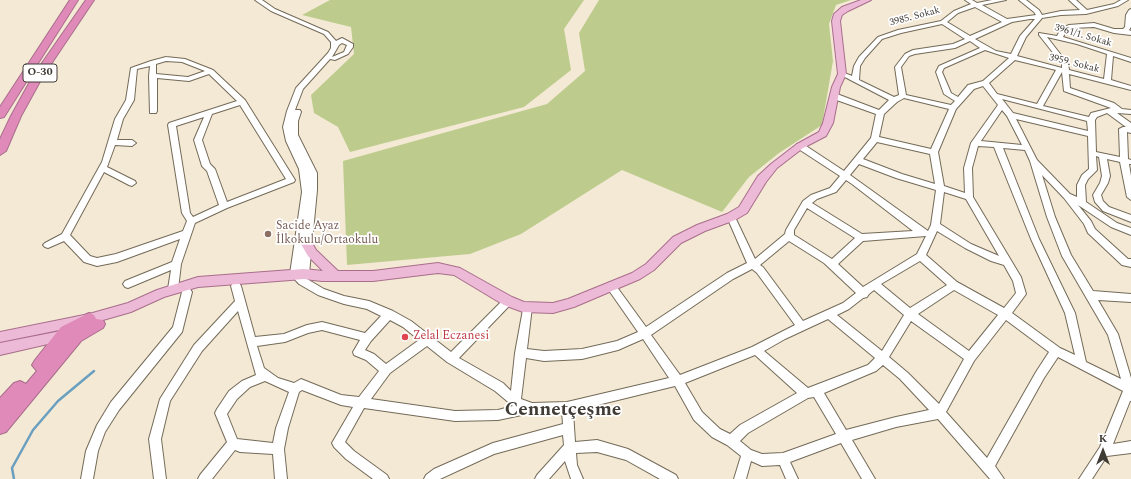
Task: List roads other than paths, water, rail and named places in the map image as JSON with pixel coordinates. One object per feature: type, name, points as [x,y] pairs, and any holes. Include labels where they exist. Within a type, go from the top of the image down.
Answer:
[{"type":"highway","name":"O-30","points":[[0,115],[74,0]]},
{"type":"highway","name":"O-30","points":[[0,151],[16,116],[38,76],[90,0]]},
{"type":"highway","points":[[62,335],[76,336],[93,321]]},
{"type":"highway","points":[[0,407],[12,398],[62,335]]},
{"type":"highway","points":[[0,426],[62,335]]},
{"type":"main road","points":[[0,349],[62,335],[173,289],[198,282],[300,276],[373,276],[419,269],[438,268],[456,271],[508,301],[527,307],[553,308],[565,305],[636,276],[650,267],[678,240],[701,228],[731,217],[743,210],[757,185],[774,166],[800,146],[823,134],[828,124],[834,96],[842,74],[836,21],[838,14],[845,9],[867,0]]},
{"type":"main road","points":[[307,244],[312,253],[335,276]]},
{"type":"main road","points":[[93,321],[142,310],[166,299],[202,288],[236,286],[300,276]]},
{"type":"main road","points":[[0,337],[62,335]]},
{"type":"street","points":[[258,0],[273,10],[326,33],[332,38],[334,48]]},
{"type":"street","points":[[268,0],[300,19],[330,32],[340,41],[341,46],[333,59],[306,88],[294,121],[294,136],[313,173],[313,190],[307,244],[300,276]]},
{"type":"street","points":[[968,0],[974,5],[1007,22]]},
{"type":"street","name":"3985. Sokak","points":[[855,81],[857,66],[862,57],[880,38],[900,31],[943,22],[956,12],[974,5],[1003,0]]},
{"type":"street","points":[[1022,0],[1037,11],[1040,17]]},
{"type":"street","points":[[1072,0],[1086,12]]},
{"type":"street","points":[[903,96],[898,67],[907,55],[913,52],[955,46],[1007,22],[1030,17],[1086,12],[1116,5],[1125,0]]},
{"type":"street","points":[[1059,39],[1063,30],[1071,26],[1094,25],[1114,31],[1128,32],[1130,14]]},
{"type":"street","points":[[281,479],[278,449],[282,428],[295,389],[301,384],[341,400],[455,416],[498,415],[532,408],[567,407],[640,391],[676,381],[756,350],[801,326],[846,306],[864,294],[874,284],[921,256],[930,230],[940,189],[934,152],[956,105],[971,87],[984,83],[1013,58],[1023,36],[1040,17]]},
{"type":"street","name":"3959. Sokak","points":[[943,22],[985,48],[1013,58],[1131,88]]},
{"type":"street","name":"3961/1. Sokak","points":[[1030,29],[1041,34],[1078,43],[1131,60]]},
{"type":"street","points":[[1039,107],[1063,71],[1065,64],[1041,34]]},
{"type":"street","points":[[300,276],[306,192],[305,177],[303,169],[290,141],[287,128],[291,111],[300,88],[326,60],[340,41]]},
{"type":"street","points":[[956,105],[948,94],[939,72],[941,67],[985,48]]},
{"type":"street","points":[[1107,82],[1110,54]]},
{"type":"street","points":[[48,245],[65,236],[103,168],[119,119],[130,100],[134,68],[166,59],[183,60],[197,64],[211,71],[242,102],[291,180],[224,206],[191,221],[176,264],[173,289]]},
{"type":"street","points":[[153,62],[153,111]]},
{"type":"street","points":[[152,76],[189,79],[211,71]]},
{"type":"street","points":[[1063,71],[1067,89],[1111,105],[1119,110]]},
{"type":"street","points":[[842,74],[894,100]]},
{"type":"street","points":[[984,83],[1000,100],[1010,115],[1034,161],[1051,217],[1067,256],[1113,334],[1130,393],[1104,451],[1085,479]]},
{"type":"street","points":[[834,96],[880,113]]},
{"type":"street","points":[[520,353],[544,356],[582,354],[618,345],[644,334],[714,286],[760,262],[789,236],[790,230],[806,203],[814,197],[833,190],[875,139],[880,113],[894,100],[903,96],[956,105]]},
{"type":"street","points":[[1000,100],[1039,107],[1091,120]]},
{"type":"street","points":[[611,286],[691,402],[698,416],[716,433],[731,441],[747,454],[762,460],[783,459],[845,436],[896,422],[940,413],[970,358],[1021,294],[1018,280],[969,197],[968,168],[975,143],[1000,100]]},
{"type":"street","points":[[191,221],[186,213],[172,125],[242,102]]},
{"type":"street","points":[[1108,110],[1131,127]]},
{"type":"street","points":[[1082,203],[1081,185],[1085,177],[1093,170],[1091,120],[1094,116],[1108,110],[1131,112]]},
{"type":"street","points":[[209,113],[198,140],[206,166],[211,169],[224,206]]},
{"type":"street","points":[[1010,115],[1091,134]]},
{"type":"street","points":[[1131,131],[1123,129],[1131,196]]},
{"type":"street","points":[[875,139],[934,152]]},
{"type":"street","points":[[112,142],[132,143]]},
{"type":"street","points":[[975,143],[1027,148]]},
{"type":"street","points":[[997,144],[1035,239],[1070,314],[1082,365]]},
{"type":"street","points":[[800,146],[844,177],[855,182],[930,230],[994,258],[1007,262]]},
{"type":"street","points":[[1093,153],[1128,162]]},
{"type":"street","points":[[1103,156],[1106,176],[1097,195],[1099,202],[1106,208],[1131,219]]},
{"type":"street","points":[[857,160],[899,176],[969,197]]},
{"type":"street","points":[[1034,161],[1067,196],[1088,223],[1091,231],[1125,262],[1131,263]]},
{"type":"street","points":[[103,168],[132,183]]},
{"type":"street","points":[[1067,196],[1082,203],[1114,225],[1131,232]]},
{"type":"street","points":[[806,203],[862,238]]},
{"type":"street","points":[[731,217],[753,265],[760,270],[801,326]]},
{"type":"street","points":[[832,264],[862,238],[930,230]]},
{"type":"street","points":[[65,236],[87,259],[97,262],[117,258],[186,233]]},
{"type":"street","points":[[789,236],[832,264],[864,294]]},
{"type":"street","points":[[921,256],[954,284],[1005,314],[1056,351],[1130,393]]},
{"type":"street","points":[[128,284],[176,264]]},
{"type":"street","points":[[300,276],[321,292],[344,300],[369,305],[407,324],[452,359],[498,387],[515,402],[532,408]]},
{"type":"street","points":[[874,284],[910,314],[970,358]]},
{"type":"street","points":[[731,441],[744,429],[812,393],[872,368],[883,358],[910,314],[954,284]]},
{"type":"street","points":[[236,286],[259,371],[264,376],[295,389]]},
{"type":"street","points":[[87,479],[92,451],[101,429],[115,406],[178,329],[187,292]]},
{"type":"street","points":[[1091,295],[1131,298]]},
{"type":"street","points":[[452,359],[508,301]]},
{"type":"street","points":[[160,479],[154,439],[165,399],[198,348],[240,302]]},
{"type":"street","points":[[515,402],[527,307]]},
{"type":"street","points":[[386,370],[370,357],[358,352],[367,338],[389,314]]},
{"type":"street","points":[[829,314],[904,376],[940,413],[998,479]]},
{"type":"street","points":[[252,342],[285,338],[307,329],[322,326],[367,338]]},
{"type":"street","points":[[383,479],[350,455],[338,443],[361,403],[386,370],[427,340]]},
{"type":"street","points":[[756,350],[812,393],[845,436],[869,479]]},
{"type":"street","points":[[988,467],[1040,375],[1056,351]]},
{"type":"street","points":[[264,376],[246,384],[233,395],[221,413],[233,442],[240,446],[278,449]]},
{"type":"street","points":[[567,407],[571,464],[577,479]]},
{"type":"street","points":[[430,479],[438,472],[493,449],[568,428]]},
{"type":"street","points":[[204,479],[233,442]]},
{"type":"street","points":[[541,479],[569,448],[597,446],[628,455],[672,479]]},
{"type":"street","points":[[1104,451],[1131,447]]},
{"type":"street","points":[[740,479],[747,454]]},
{"type":"street","points":[[783,459],[792,479]]},
{"type":"waterway","points":[[14,479],[12,468],[33,430],[58,401],[94,371]]},
{"type":"place","name":"Sacide Ayaz İlkokulu/Ortaokulu","points":[[268,234]]},
{"type":"place","name":"Zelal Eczanesi","points":[[405,337]]},
{"type":"district","name":"Cennetçeşme","points":[[563,411]]}]
